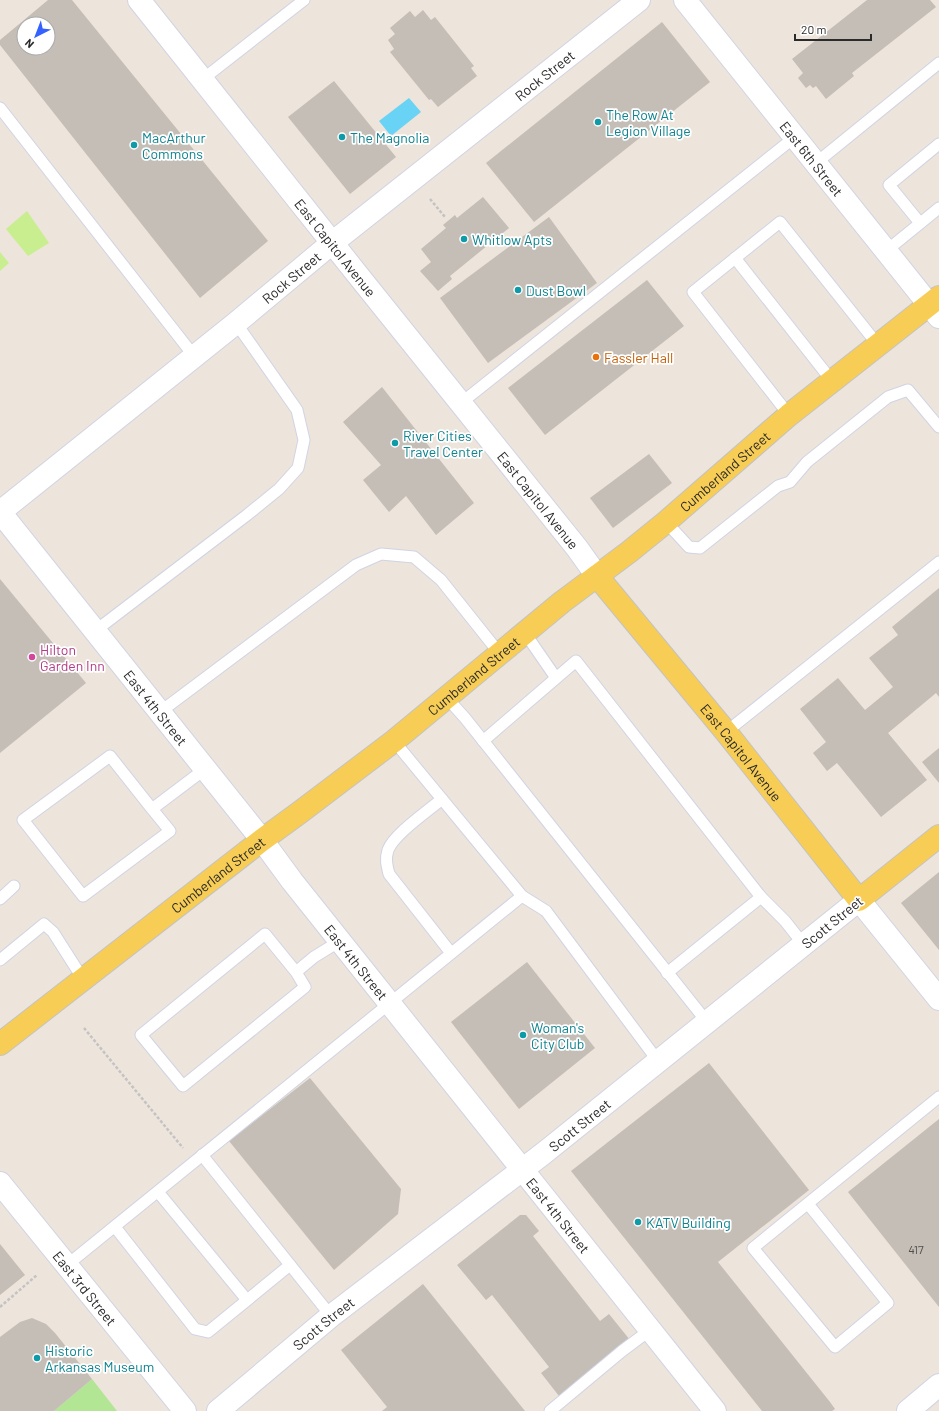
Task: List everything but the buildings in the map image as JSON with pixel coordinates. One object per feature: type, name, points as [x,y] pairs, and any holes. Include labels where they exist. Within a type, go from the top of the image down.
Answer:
[{"type":"main road","name":"Cumberland Street","points":[[0,1044],[262,840],[394,741],[562,602],[598,576],[666,522],[789,415],[878,345],[936,306]]},
{"type":"main road","name":"East Capitol Avenue","points":[[598,576],[726,732],[859,900]]},
{"type":"main road","name":"Scott Street","points":[[859,900],[939,836]]},
{"type":"street","name":"East Capitol Avenue","points":[[139,0],[598,576]]},
{"type":"street","name":"Rock Street","points":[[0,512],[236,323],[332,243],[639,0]]},
{"type":"street","name":"East 6th Street","points":[[685,0],[886,251],[936,306]]},
{"type":"street","name":"East 4th Street","points":[[0,512],[715,1411]]},
{"type":"street","name":"East Capitol Avenue","points":[[859,900],[939,1000]]},
{"type":"street","name":"Scott Street","points":[[218,1411],[331,1316],[522,1169],[859,900]]},
{"type":"street","name":"East 3rd Street","points":[[0,1183],[185,1411]]},
{"type":"street","points":[[908,1411],[939,1386]]},
{"type":"lane","points":[[202,79],[304,0]]},
{"type":"lane","points":[[816,163],[939,63]]},
{"type":"lane","points":[[0,108],[194,356]]},
{"type":"lane","points":[[461,403],[795,137]]},
{"type":"lane","points":[[920,223],[889,184],[939,144]]},
{"type":"lane","points":[[886,251],[939,208]]},
{"type":"lane","points":[[789,415],[693,292],[780,222],[878,345]]},
{"type":"lane","points":[[735,258],[832,381]]},
{"type":"lane","points":[[95,631],[247,515],[279,489],[298,468],[304,440],[297,410],[236,323]]},
{"type":"lane","points":[[666,522],[689,547],[700,548],[778,486],[790,482],[807,462],[888,398],[908,390],[939,427]]},
{"type":"lane","points":[[160,712],[356,565],[381,554],[414,557],[441,580],[500,654]]},
{"type":"lane","points":[[726,732],[939,562]]},
{"type":"lane","points":[[524,633],[556,678]]},
{"type":"lane","points":[[483,741],[576,661],[762,896],[804,945]]},
{"type":"lane","points":[[447,698],[707,1022]]},
{"type":"lane","points":[[394,741],[522,896],[546,911],[658,1061]]},
{"type":"lane","points":[[110,756],[152,809],[170,831],[84,896],[23,820],[110,756]]},
{"type":"lane","points":[[152,809],[205,769]]},
{"type":"lane","points":[[442,800],[396,837],[388,850],[386,861],[389,874],[451,953]]},
{"type":"lane","points":[[0,899],[14,886]]},
{"type":"lane","points":[[67,1266],[522,896]]},
{"type":"lane","points":[[667,973],[762,896]]},
{"type":"lane","points":[[0,960],[44,924],[53,932],[83,979]]},
{"type":"lane","points":[[265,934],[296,972],[305,987],[183,1086],[142,1035],[265,934]]},
{"type":"lane","points":[[296,972],[314,957],[340,940]]},
{"type":"lane","points":[[808,1204],[888,1303],[835,1347],[753,1248],[939,1097]]},
{"type":"lane","points":[[198,1159],[290,1265],[331,1316]]},
{"type":"lane","points":[[158,1192],[247,1300]]},
{"type":"lane","points":[[115,1227],[195,1329],[208,1332],[290,1265]]},
{"type":"lane","points":[[550,1411],[622,1351],[650,1330]]},
{"type":"path","points":[[430,199],[445,217]]},
{"type":"path","points":[[84,1028],[198,1159]]},
{"type":"path","points":[[0,1308],[37,1275]]},
{"type":"green space","points":[[27,211],[49,243],[28,256],[6,229]]},
{"type":"green space","points":[[0,252],[9,263],[0,271]]},
{"type":"green space","points":[[92,1379],[117,1411],[54,1411]]},
{"type":"water","points":[[409,98],[421,112],[391,136],[379,121]]},
{"type":"place","name":"The Row At Legion Village","points":[[598,122]]},
{"type":"place","name":"The Magnolia","points":[[342,137]]},
{"type":"place","name":"MacArthur Commons","points":[[134,145]]},
{"type":"place","name":"Whitlow Apts","points":[[464,239]]},
{"type":"place","name":"Dust Bowl","points":[[518,290]]},
{"type":"place","name":"Fassler Hall","points":[[596,357]]},
{"type":"place","name":"River Cities Travel Center","points":[[395,443]]},
{"type":"place","name":"Hilton Garden Inn","points":[[32,657]]},
{"type":"place","name":"Woman's City Club","points":[[523,1035]]},
{"type":"place","name":"KATV Building","points":[[638,1222]]},
{"type":"place","name":"Historic Arkansas Museum","points":[[37,1358]]}]
